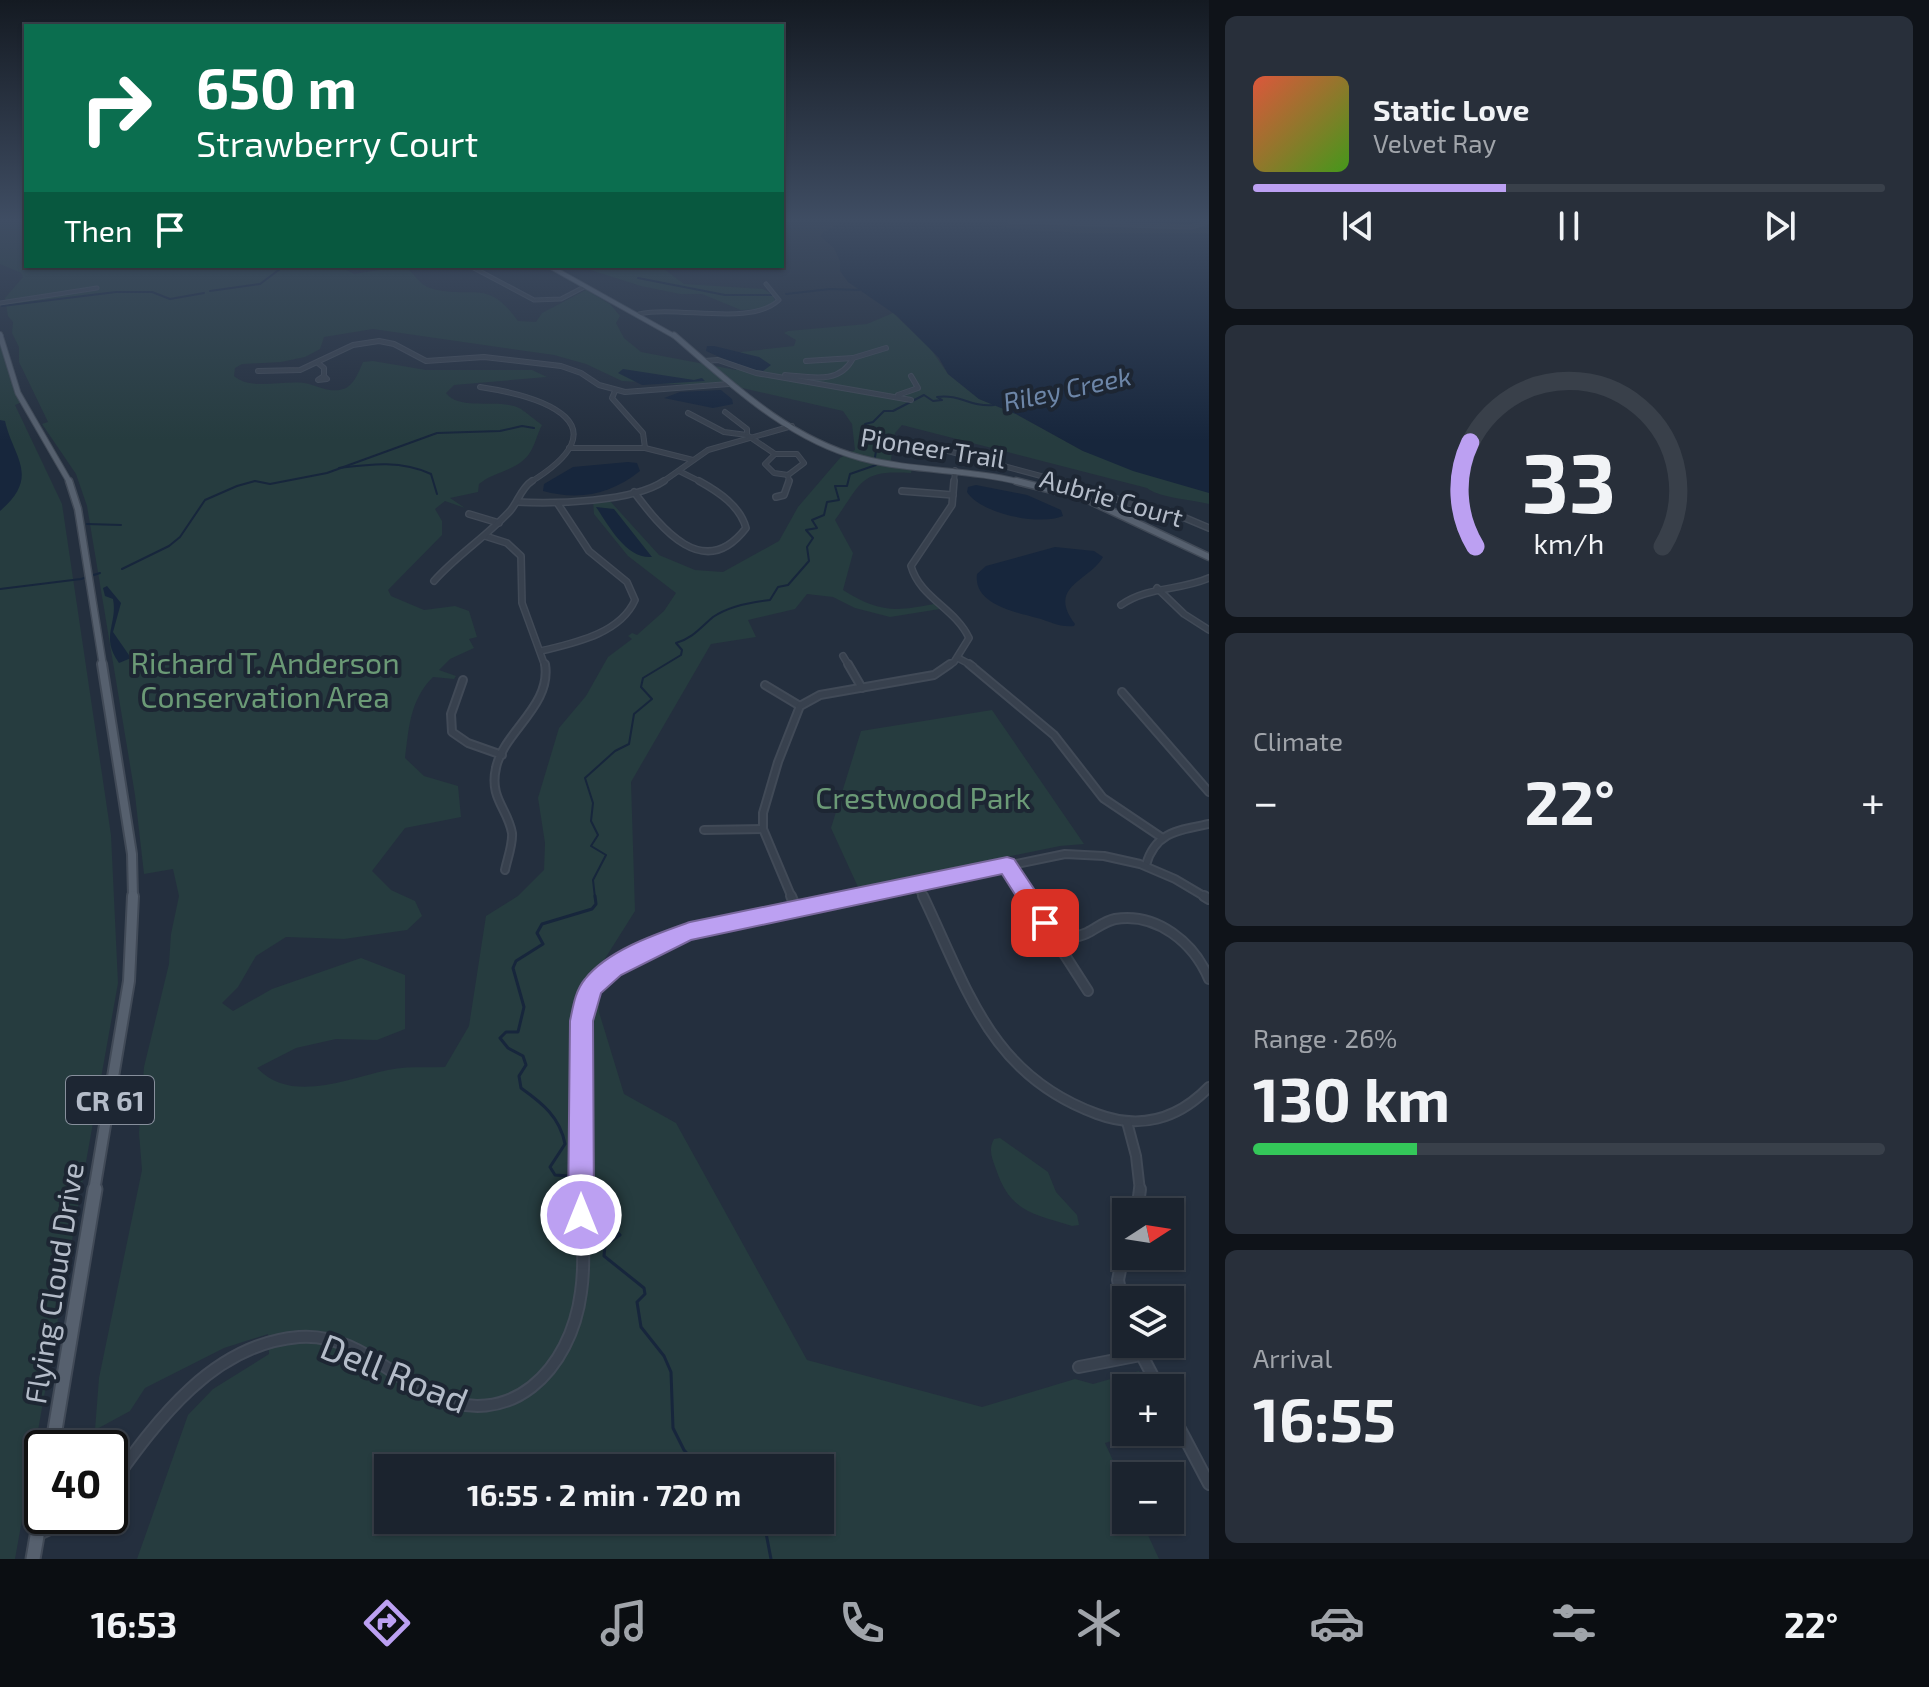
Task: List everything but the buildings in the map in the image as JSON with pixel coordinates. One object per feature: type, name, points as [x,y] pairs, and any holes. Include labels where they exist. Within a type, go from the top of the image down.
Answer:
[{"type":"main road","name":"Pioneer Trail","points":[[598,294],[669,331],[727,382],[831,449],[853,456],[1010,478],[1098,502],[1209,557]]},
{"type":"main road","name":"Flying Cloud Drive","points":[[0,334],[22,402],[74,492],[116,751],[134,886],[129,981],[55,1430]]},
{"type":"main road","points":[[33,1559],[37,1535]]},
{"type":"street","points":[[0,303],[60,294]]},
{"type":"street","points":[[522,294],[534,300],[561,299],[571,294]]},
{"type":"street","points":[[639,314],[664,308],[728,314],[769,310],[779,300],[774,294]]},
{"type":"street","points":[[258,371],[292,371],[318,363],[353,345],[379,341],[394,344],[426,361],[484,357],[561,366],[578,371],[615,391],[642,392],[727,382]]},
{"type":"street","points":[[806,361],[853,358],[886,348]]},
{"type":"street","points":[[773,374],[840,376],[848,370],[853,358]]},
{"type":"street","points":[[704,361],[722,361],[741,370],[911,400]]},
{"type":"street","points":[[318,363],[324,368],[324,376]]},
{"type":"street","points":[[891,396],[916,389],[918,385],[911,376]]},
{"type":"street","points":[[434,581],[453,560],[499,523],[527,484],[555,467],[569,448],[574,431],[569,416],[559,408],[480,387]]},
{"type":"street","points":[[615,391],[612,398],[643,433],[645,448]]},
{"type":"street","points":[[725,412],[747,429],[752,438],[775,454]]},
{"type":"street","points":[[688,413],[703,418],[727,436],[752,438]]},
{"type":"street","points":[[517,502],[558,504],[634,492],[658,485],[693,460],[792,426]]},
{"type":"street","name":"Aubrie Court","points":[[922,444],[1094,490],[1132,504],[1171,512],[1209,528]]},
{"type":"street","points":[[569,448],[645,448],[693,460]]},
{"type":"street","points":[[789,451],[803,459],[802,467],[788,475],[774,473],[766,467],[766,460],[775,454],[789,451]]},
{"type":"street","points":[[796,908],[763,829],[763,813],[781,751],[800,706],[820,695],[934,675],[958,658],[969,638],[964,623],[916,582],[911,566],[948,513],[955,470]]},
{"type":"street","points":[[634,492],[685,549],[707,552],[739,537],[746,528],[743,516],[707,483],[679,471]]},
{"type":"street","points":[[776,497],[784,495],[789,483],[788,475]]},
{"type":"street","points":[[902,491],[953,495]]},
{"type":"street","points":[[541,651],[582,641],[603,632],[630,610],[634,598],[625,580],[590,552],[558,504]]},
{"type":"street","points":[[469,514],[499,523]]},
{"type":"street","points":[[485,536],[507,543],[521,556],[522,603],[547,666],[545,686],[496,765],[494,782],[497,802],[512,834],[505,870]]},
{"type":"street","points":[[1121,605],[1135,593],[1200,583],[1209,578]]},
{"type":"street","points":[[1157,588],[1184,614],[1209,630]]},
{"type":"street","points":[[843,656],[862,688]]},
{"type":"street","points":[[958,658],[976,668],[1054,735],[1103,798],[1161,837]]},
{"type":"street","points":[[463,680],[447,719],[449,731],[465,743],[502,755]]},
{"type":"street","points":[[765,685],[800,706]]},
{"type":"street","points":[[1122,692],[1209,792]]},
{"type":"street","points":[[1146,865],[1151,845],[1161,837],[1209,824]]},
{"type":"street","points":[[704,830],[763,829]]},
{"type":"street","name":"Dell Road","points":[[128,1462],[155,1425],[204,1374],[239,1354],[276,1341],[314,1336],[338,1340],[359,1349],[442,1400],[458,1405],[501,1407],[520,1398],[546,1372],[558,1353],[579,1304],[581,1021],[586,997],[601,977],[678,934],[1007,865],[1082,853],[1112,856],[1146,865],[1181,881],[1209,899]]},
{"type":"street","points":[[1007,865],[1088,991]]},
{"type":"street","points":[[917,884],[986,1029],[1004,1055],[1053,1097],[1083,1111],[1127,1122],[1154,1121],[1185,1110],[1209,1087]]},
{"type":"street","points":[[1057,942],[1087,933],[1113,920],[1148,922],[1184,942],[1201,961],[1209,979]]},
{"type":"street","points":[[1127,1122],[1139,1165],[1139,1198]]},
{"type":"street","points":[[1079,1367],[1126,1358]]},
{"type":"street","points":[[1184,1437],[1209,1484]]},
{"type":"green space","name":"Richard T. Anderson Conservation Area","points":[[9,294],[483,294],[498,299],[518,321],[536,322],[542,313],[579,294],[592,294],[610,304],[620,316],[616,323],[624,338],[641,352],[736,370],[741,352],[794,346],[796,340],[784,333],[788,331],[867,324],[893,313],[930,348],[948,374],[979,399],[1016,414],[1083,451],[1209,488],[1209,504],[1175,498],[1147,488],[902,425],[895,433],[890,466],[912,469],[911,473],[872,476],[858,487],[835,520],[853,553],[843,590],[866,603],[887,608],[934,604],[940,609],[890,617],[855,608],[833,597],[807,594],[795,609],[748,620],[756,637],[711,644],[631,782],[635,911],[601,965],[599,1012],[624,1094],[676,1123],[807,1360],[982,1407],[1075,1379],[1093,1384],[1112,1379],[1112,1441],[1105,1443],[1114,1462],[1112,1534],[1147,1534],[1159,1559],[137,1559],[188,1415],[213,1389],[269,1354],[268,1334],[224,1348],[145,1388],[130,1411],[95,1430],[99,1378],[142,1170],[139,1133],[144,1067],[169,964],[179,896],[173,869],[144,874],[135,795],[87,506],[76,474],[42,424],[48,422],[19,362],[19,347],[12,333],[13,322],[8,316],[5,298]],"holes":[[[373,329],[554,355],[586,364],[622,381],[742,388],[843,411],[852,424],[855,450],[840,458],[798,507],[779,541],[723,572],[695,570],[659,555],[610,501],[593,500],[594,514],[628,556],[676,593],[664,611],[637,635],[632,633],[628,636],[632,639],[608,657],[586,696],[559,728],[538,798],[545,843],[544,870],[518,896],[486,916],[469,1026],[445,1067],[395,1069],[320,1086],[286,1085],[271,1079],[257,1068],[296,1048],[336,1039],[377,1040],[405,1029],[405,975],[361,958],[272,989],[233,1011],[222,1003],[238,987],[256,956],[286,937],[344,939],[407,930],[422,916],[415,901],[391,890],[372,871],[405,828],[461,817],[458,786],[424,776],[405,758],[412,714],[419,695],[433,677],[454,679],[456,676],[439,670],[450,659],[474,648],[469,639],[477,637],[469,611],[455,606],[424,610],[391,596],[388,590],[442,535],[442,521],[435,509],[445,501],[465,508],[450,498],[478,492],[479,484],[524,460],[542,425],[521,409],[502,404],[461,402],[446,393],[454,385],[547,377],[532,370],[426,370],[373,361],[363,362],[352,383],[336,390],[300,383],[250,383],[234,376],[235,368],[242,364],[305,357],[320,349],[324,337]]]},
{"type":"green space","points":[[680,294],[771,294],[775,303],[761,309],[741,310],[702,294]]},
{"type":"green space","points":[[0,332],[22,402],[15,405],[62,504],[111,835],[118,983],[38,1430],[24,1430],[24,1509],[15,1559],[0,1559]]},
{"type":"green space","name":"Crestwood Park","points":[[992,710],[1084,844],[1060,846],[858,887],[831,828],[861,731]]},
{"type":"green space","points":[[1000,1138],[1048,1172],[1056,1192],[1077,1215],[1079,1225],[1072,1226],[1046,1218],[1016,1203],[1002,1183],[992,1158],[992,1143]]},
{"type":"water","points":[[865,294],[1209,294],[1209,493],[1133,471],[1083,451],[1016,414],[979,399],[948,374],[939,358],[896,315]]},
{"type":"water","points":[[707,346],[759,357],[771,365],[763,371],[744,368],[706,351]]},
{"type":"water","points":[[623,369],[694,380],[702,378],[705,381],[642,385],[618,373]]},
{"type":"water","points":[[721,390],[732,399],[733,404],[713,408],[664,398],[680,392]]},
{"type":"water","points":[[0,420],[5,421],[22,477],[12,499],[0,511]]},
{"type":"water","points":[[637,463],[640,471],[606,490],[582,495],[543,491],[544,484],[573,467]]},
{"type":"water","points":[[976,485],[1027,495],[1061,510],[1063,516],[1040,520],[997,512],[974,500],[967,492],[968,487]]},
{"type":"water","points":[[596,507],[614,509],[652,557],[634,553],[626,547]]},
{"type":"water","points":[[1055,547],[1094,551],[1103,557],[1068,592],[1065,601],[1074,626],[1060,625],[1007,609],[988,600],[982,593],[977,574],[986,566]]},
{"type":"water","points":[[107,586],[121,603],[113,632],[131,658],[119,663],[111,645],[114,608],[113,599],[105,596],[103,588]]},
{"type":"waterway","points":[[2,306],[102,294]]},
{"type":"waterway","points":[[157,294],[170,299],[200,294]]},
{"type":"waterway","points":[[719,294],[772,295]]},
{"type":"waterway","name":"Riley Creek","points":[[875,457],[879,433],[870,433],[865,424],[873,422],[884,411],[893,411],[924,395],[933,401],[942,400],[937,397],[945,397],[994,405]]},
{"type":"waterway","points":[[342,468],[437,433],[500,431],[522,426],[534,428]]},
{"type":"waterway","points":[[342,468],[386,464],[420,470],[431,474],[437,494]]},
{"type":"waterway","name":"Riley Creek","points":[[595,898],[593,880],[606,855],[591,846],[598,835],[591,821],[593,803],[585,778],[615,751],[629,744],[634,714],[652,699],[641,687],[643,678],[681,655],[682,650],[676,643],[692,635],[713,617],[740,605],[770,600],[778,587],[788,585],[809,561],[807,547],[813,538],[806,530],[817,528],[812,520],[824,515],[827,502],[839,500],[835,486],[847,486],[850,474],[876,465]]},
{"type":"waterway","points":[[122,569],[169,546],[180,537],[205,500],[255,481],[270,484],[342,468]]},
{"type":"waterway","points":[[87,524],[121,525]]},
{"type":"waterway","points":[[0,589],[81,579],[100,573]]},
{"type":"waterway","name":"Riley Creek","points":[[573,1181],[569,1176],[555,1175],[550,1167],[565,1144],[563,1134],[549,1112],[521,1088],[519,1076],[526,1065],[523,1056],[508,1048],[500,1038],[506,1032],[518,1032],[524,1007],[513,968],[516,961],[543,944],[537,933],[542,924],[592,909],[596,904],[595,896]]},
{"type":"waterway","name":"Riley Creek","points":[[592,1229],[600,1233],[612,1228],[620,1235],[605,1245],[604,1256],[644,1288],[645,1294],[637,1302],[641,1327],[664,1356],[671,1372],[673,1428],[688,1454]]},
{"type":"waterway","name":"Riley Creek","points":[[766,1534],[771,1559]]},
{"type":"route","points":[[581,1215],[581,1021],[586,997],[601,977],[614,968],[678,934],[1007,865],[1045,923]]}]
